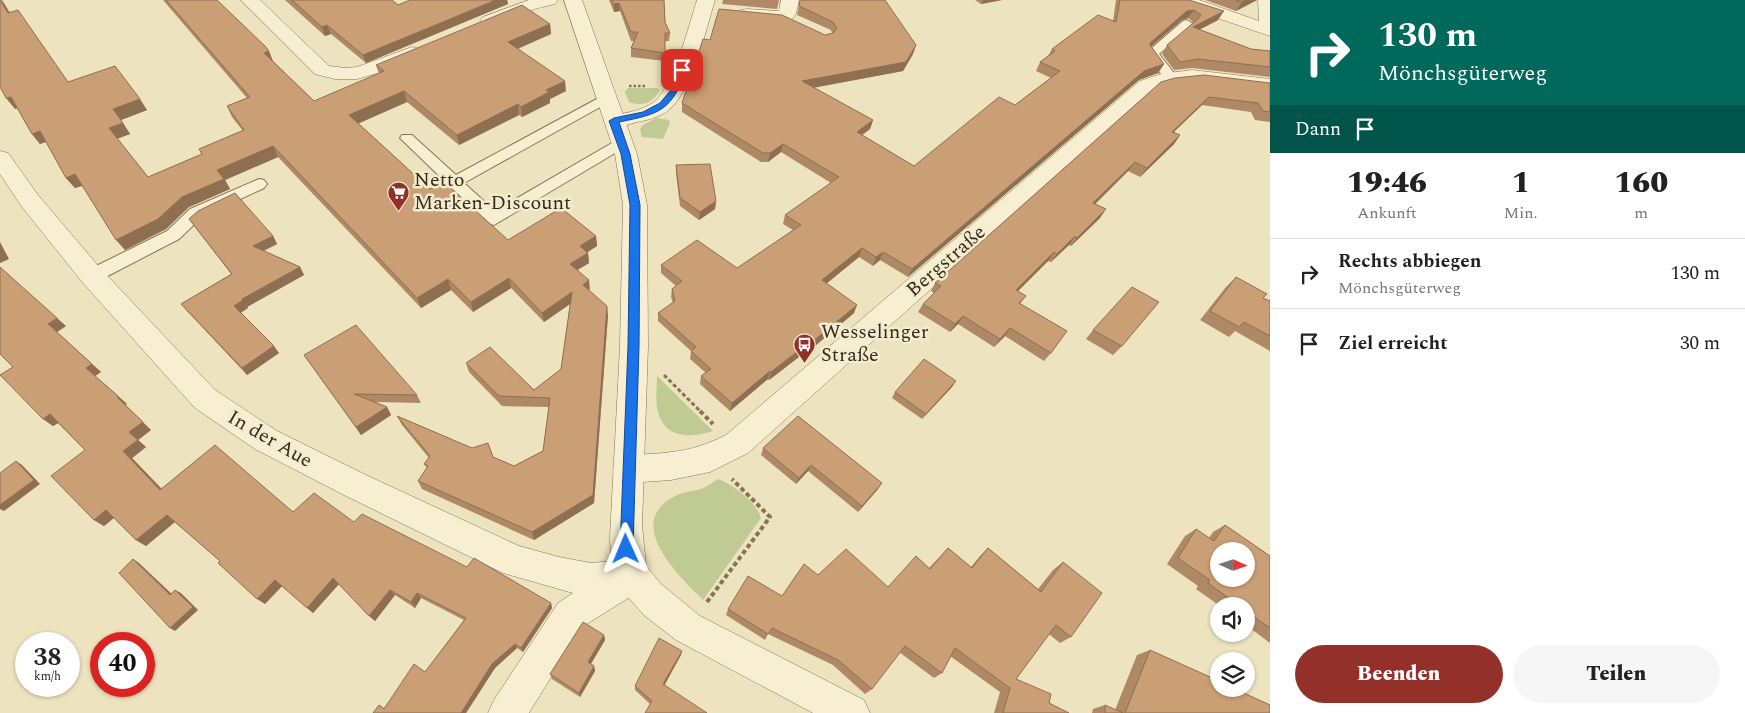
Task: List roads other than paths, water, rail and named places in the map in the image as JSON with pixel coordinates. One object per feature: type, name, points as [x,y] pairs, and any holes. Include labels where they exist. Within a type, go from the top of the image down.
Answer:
[{"type":"street","points":[[250,0],[322,70],[338,75],[351,75],[368,71],[432,45]]},
{"type":"street","points":[[477,26],[522,7],[549,0]]},
{"type":"street","points":[[573,0],[622,143],[631,178],[635,205],[634,346],[626,549],[632,576],[664,611],[688,628],[851,713]]},
{"type":"street","points":[[1182,0],[1269,30],[1267,0]]},
{"type":"street","points":[[614,121],[646,114],[663,105],[676,86],[704,4],[727,12],[787,8],[803,25]]},
{"type":"street","name":"Bergstraße","points":[[628,469],[671,466],[710,458],[735,445],[1147,85],[1159,79],[1210,77],[1270,85]]},
{"type":"street","name":"In der Aue","points":[[0,158],[30,201],[92,276],[205,399],[266,440],[355,485],[515,561],[559,574],[591,580],[632,576]]},
{"type":"street","points":[[507,713],[570,616],[632,576]]},
{"type":"lane","points":[[1171,78],[1152,53],[1187,24]]},
{"type":"lane","points":[[454,182],[604,92]]},
{"type":"lane","points":[[407,138],[494,219],[622,143]]},
{"type":"lane","points":[[92,276],[173,235],[196,213],[259,184]]},
{"type":"place","name":"Netto Marken-Discount","points":[[398,211]]},
{"type":"place","name":"Wesselinger Straße","points":[[805,363]]}]
